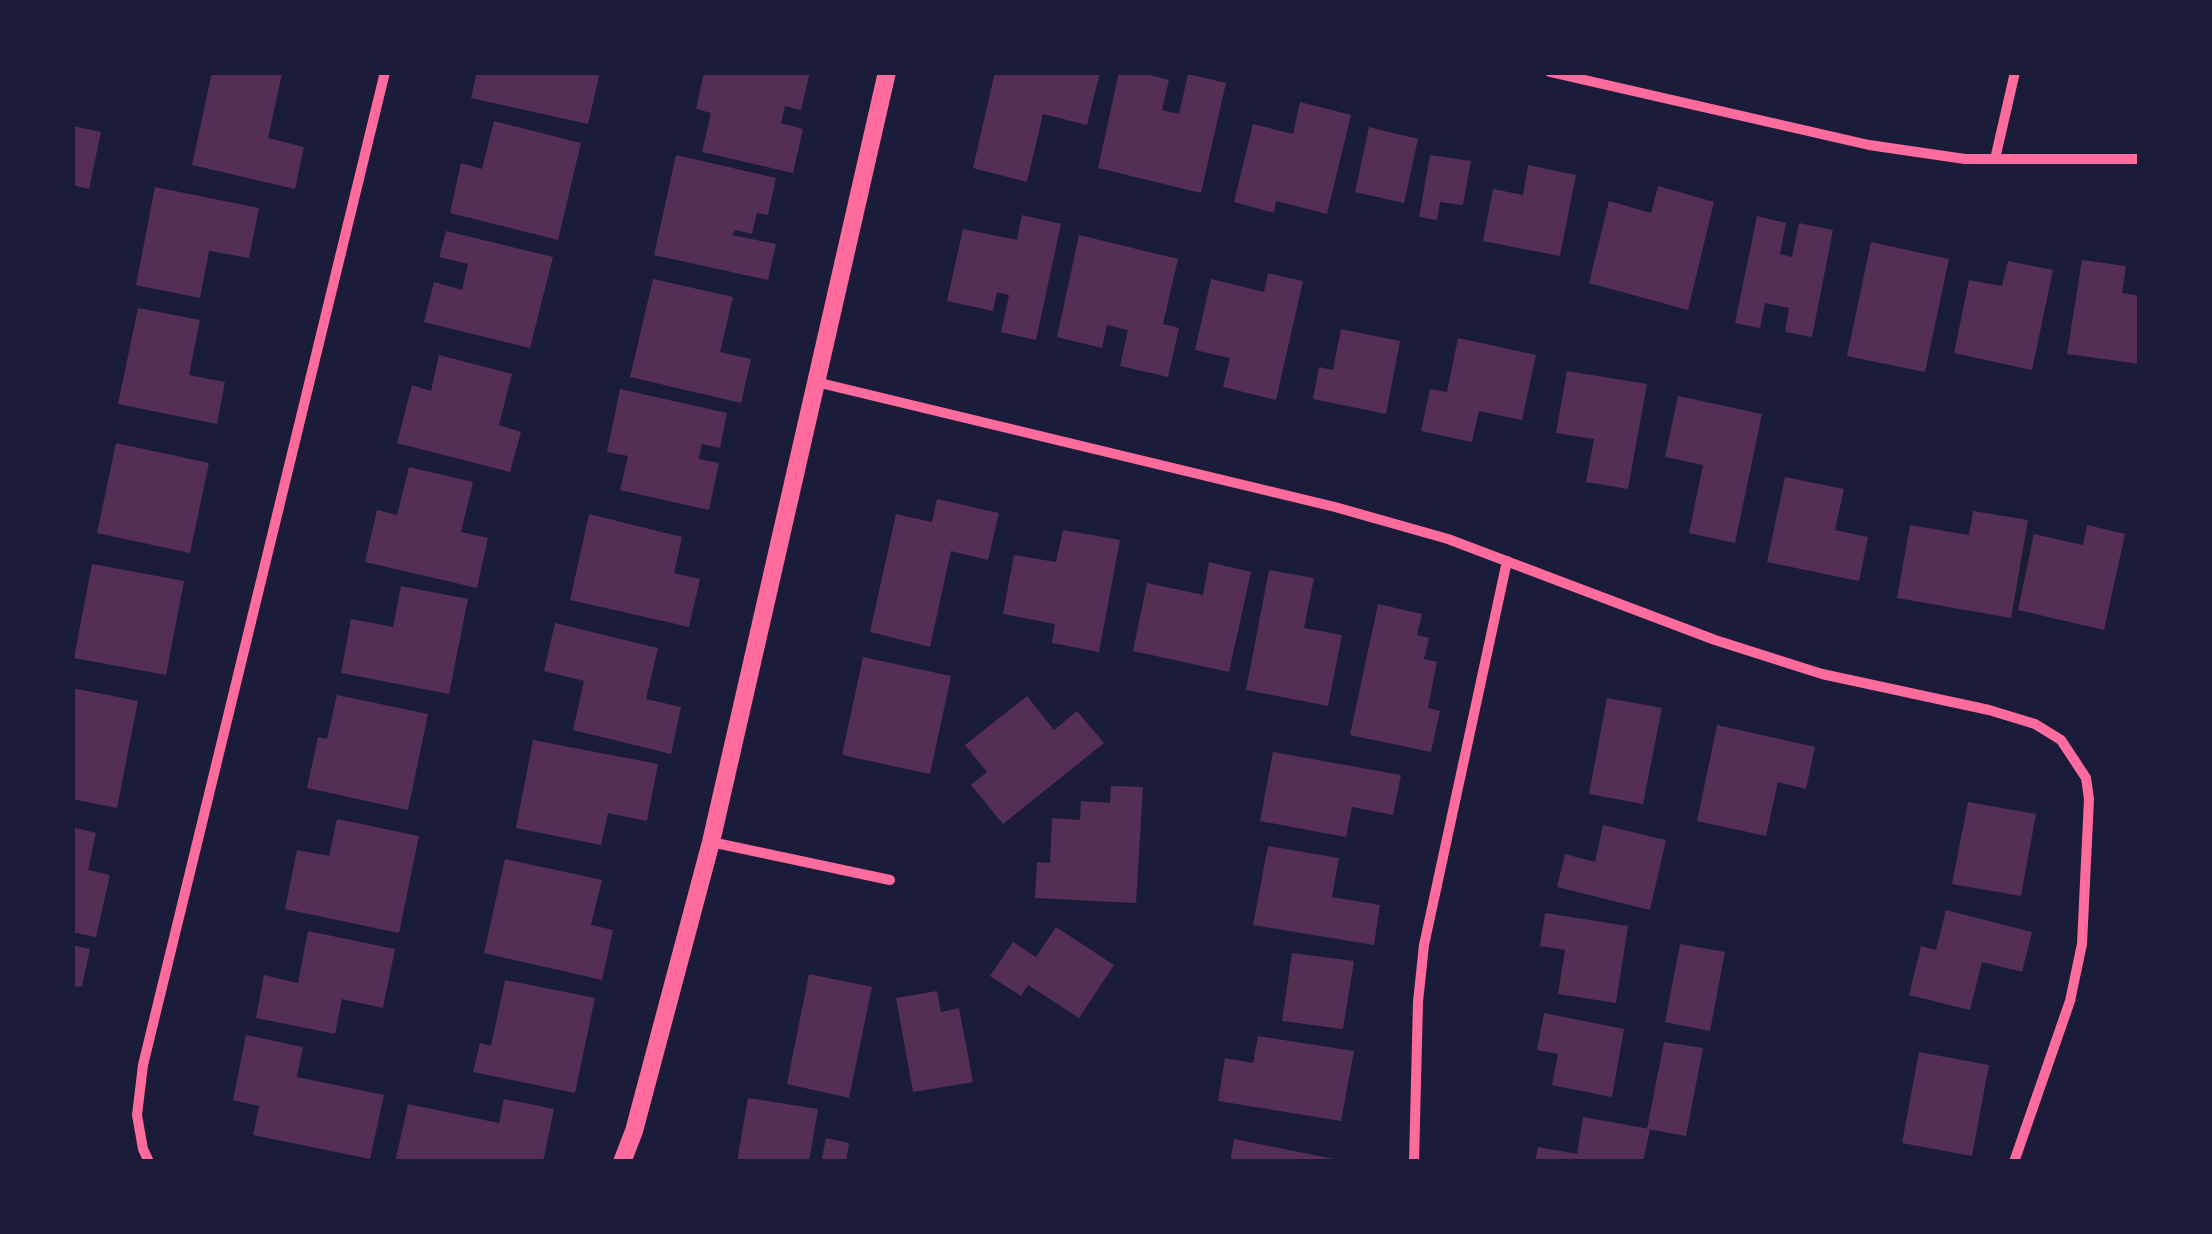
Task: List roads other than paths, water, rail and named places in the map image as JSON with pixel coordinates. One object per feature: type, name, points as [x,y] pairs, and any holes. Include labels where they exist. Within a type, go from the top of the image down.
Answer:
[{"type":"street","points":[[150,1162],[143,1148],[137,1115],[143,1065],[385,72]]},
{"type":"street","points":[[622,1162],[634,1131],[710,842],[888,72]]},
{"type":"street","points":[[1550,72],[1869,144],[1964,158],[2140,158]]},
{"type":"street","points":[[1994,159],[2016,72]]},
{"type":"street","points":[[816,382],[1335,507],[1448,539],[1733,646],[1822,674],[2035,724],[2061,740],[2086,778],[2089,799],[2082,944],[2070,1001],[2014,1162]]},
{"type":"street","points":[[1414,1162],[1418,1002],[1424,945],[1507,561]]},
{"type":"street","points":[[710,842],[890,880]]}]
